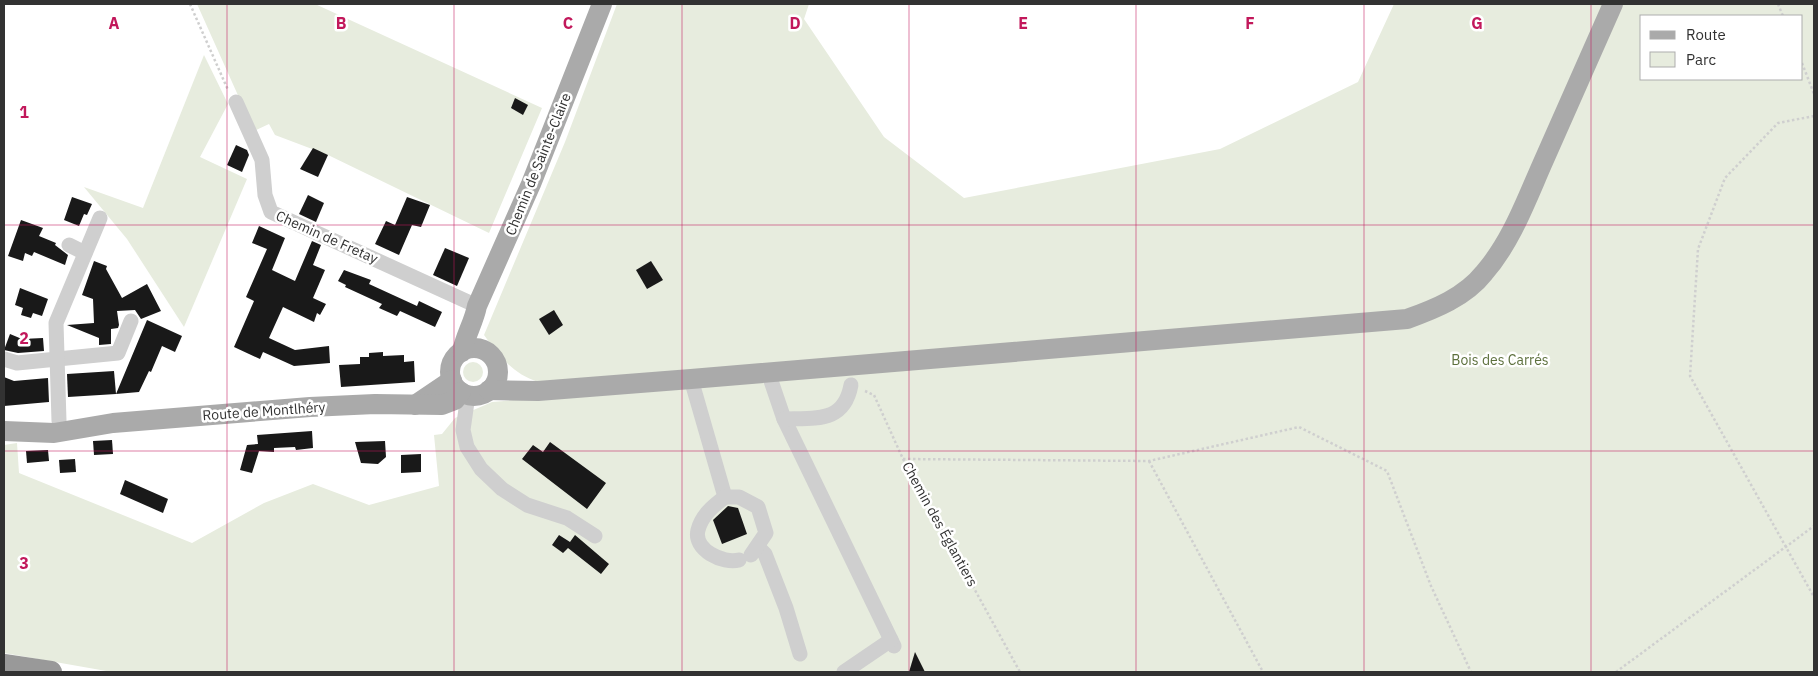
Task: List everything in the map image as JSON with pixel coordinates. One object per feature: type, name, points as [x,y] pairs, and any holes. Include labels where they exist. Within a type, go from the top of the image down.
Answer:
[{"type":"highway","points":[[4,665],[51,672]]},
{"type":"main road","name":"Chemin de Sainte-Claire","points":[[462,352],[464,342],[531,184],[602,4]]},
{"type":"main road","points":[[489,390],[538,391],[1407,319],[1439,307],[1469,288],[1484,274],[1500,252],[1519,217],[1613,4]]},
{"type":"main road","points":[[476,315],[492,359],[497,379],[489,390],[483,394],[460,389],[453,362],[462,352],[474,348],[492,359],[506,375],[538,391]]},
{"type":"main road","name":"Route de Montlhéry","points":[[4,430],[54,433],[113,423],[310,408],[415,404],[423,406],[442,405],[455,400],[460,389]]},
{"type":"main road","name":"Route de Montlhéry","points":[[4,430],[59,421],[113,423]]},
{"type":"street","name":"Chemin de Fretay","points":[[236,102],[262,160],[265,195],[270,212],[476,315]]},
{"type":"street","points":[[59,421],[56,323],[100,218]]},
{"type":"street","points":[[70,245],[85,253]]},
{"type":"street","points":[[4,359],[17,363],[118,353],[131,321]]},
{"type":"street","points":[[768,372],[784,419],[893,643],[844,672]]},
{"type":"street","points":[[691,379],[724,497]]},
{"type":"street","points":[[784,419],[833,414],[844,408],[849,400],[852,385]]},
{"type":"street","points":[[460,389],[463,430],[467,447],[481,469],[502,489],[527,505],[567,518],[595,536]]},
{"type":"street","points":[[749,554],[766,533],[758,507],[739,497],[724,497],[707,511],[698,530],[698,540],[710,555],[725,560],[749,554],[765,554],[786,608],[800,654]]},
{"type":"path","points":[[190,4],[227,88],[236,102]]},
{"type":"path","points":[[1803,66],[1814,94]]},
{"type":"path","points":[[1814,116],[1778,123],[1725,178],[1698,250],[1690,376],[1814,596]]},
{"type":"path","name":"Chemin des Églantiers","points":[[852,385],[874,395],[903,459],[1020,672]]},
{"type":"path","points":[[903,459],[1149,461],[1300,427],[1387,471],[1431,586],[1471,672]]},
{"type":"path","points":[[1149,461],[1262,672]]},
{"type":"path","points":[[1616,672],[1814,526]]},
{"type":"green space","points":[[197,4],[315,4],[542,108],[489,233],[328,155],[275,135],[269,124],[254,131]]},
{"type":"green space","name":"Bois des Carrés","points":[[617,4],[809,4],[804,19],[884,137],[964,198],[1220,149],[1358,82],[1394,4],[1814,4],[1814,672],[112,672],[4,653],[4,445],[17,443],[19,473],[192,543],[264,503],[313,484],[369,505],[439,486],[434,435],[442,434],[455,418],[492,402],[537,398],[538,382],[529,379],[507,363],[484,335],[565,142]]},
{"type":"green space","points":[[204,55],[228,104],[200,157],[247,179],[184,327],[127,239],[84,187],[143,208]]},
{"type":"green space","points":[[469,362],[477,362],[483,368],[483,376],[477,382],[469,382],[463,376],[463,368]]},
{"type":"building","points":[[515,98],[528,105],[523,115],[511,108]]},
{"type":"building","points":[[236,145],[247,150],[249,155],[242,172],[227,165]]},
{"type":"building","points":[[313,148],[328,155],[318,177],[300,169]]},
{"type":"building","points":[[308,195],[324,203],[316,222],[299,214]]},
{"type":"building","points":[[72,197],[92,204],[87,215],[84,214],[79,226],[64,220]]},
{"type":"building","points":[[407,197],[430,205],[421,227],[412,225],[399,255],[375,244],[386,221],[395,225]]},
{"type":"building","points":[[21,220],[43,228],[39,236],[56,243],[55,245],[68,255],[65,265],[34,252],[32,256],[25,253],[23,261],[8,256]]},
{"type":"building","points":[[259,226],[285,238],[272,270],[295,281],[312,241],[321,245],[313,265],[325,270],[313,298],[326,304],[320,315],[317,313],[314,322],[283,307],[269,338],[295,350],[329,346],[330,363],[294,366],[263,352],[260,359],[234,347],[254,301],[246,297],[267,249],[252,243]]},
{"type":"building","points":[[445,248],[469,258],[457,286],[433,275]]},
{"type":"building","points":[[94,261],[107,266],[106,269],[122,298],[147,284],[161,311],[141,319],[135,310],[117,311],[119,325],[118,328],[111,329],[111,344],[99,345],[99,338],[67,325],[94,323],[93,299],[82,295]]},
{"type":"building","points":[[651,261],[663,280],[647,289],[636,270]]},
{"type":"building","points":[[344,270],[371,280],[369,284],[417,306],[419,301],[442,312],[435,327],[400,311],[397,316],[379,308],[382,304],[345,287],[346,285],[338,281]]},
{"type":"building","points":[[20,288],[48,299],[42,316],[33,313],[31,318],[21,315],[23,308],[15,305]]},
{"type":"building","points":[[554,310],[563,325],[549,335],[539,319]]},
{"type":"building","points":[[147,320],[182,336],[175,352],[162,346],[151,372],[149,371],[139,392],[116,394]]},
{"type":"building","points":[[10,334],[22,339],[43,338],[44,351],[18,353],[4,350]]},
{"type":"building","points":[[383,352],[383,356],[404,355],[404,362],[414,361],[415,382],[341,387],[339,365],[360,364],[360,357],[369,357],[369,353]]},
{"type":"building","points":[[114,371],[116,394],[68,397],[67,374]]},
{"type":"building","points":[[4,377],[14,381],[48,378],[49,402],[4,406]]},
{"type":"building","points":[[312,431],[313,448],[296,450],[295,447],[274,448],[274,452],[259,451],[252,473],[240,470],[247,445],[258,444],[257,435]]},
{"type":"building","points":[[112,440],[113,454],[94,455],[93,441]]},
{"type":"building","points":[[385,441],[386,457],[378,464],[361,463],[355,442]]},
{"type":"building","points":[[550,442],[606,483],[587,509],[522,459],[533,445],[543,452]]},
{"type":"building","points":[[48,450],[49,461],[27,463],[26,451]]},
{"type":"building","points":[[421,454],[421,472],[401,473],[401,455]]},
{"type":"building","points":[[75,459],[76,472],[60,473],[59,460]]},
{"type":"building","points":[[125,480],[168,499],[163,513],[120,494]]},
{"type":"building","points":[[728,506],[738,508],[747,534],[722,544],[713,520]]},
{"type":"building","points":[[559,535],[570,542],[575,535],[609,564],[601,574],[568,548],[563,553],[552,545]]},
{"type":"building","points":[[915,652],[925,672],[909,672]]}]
